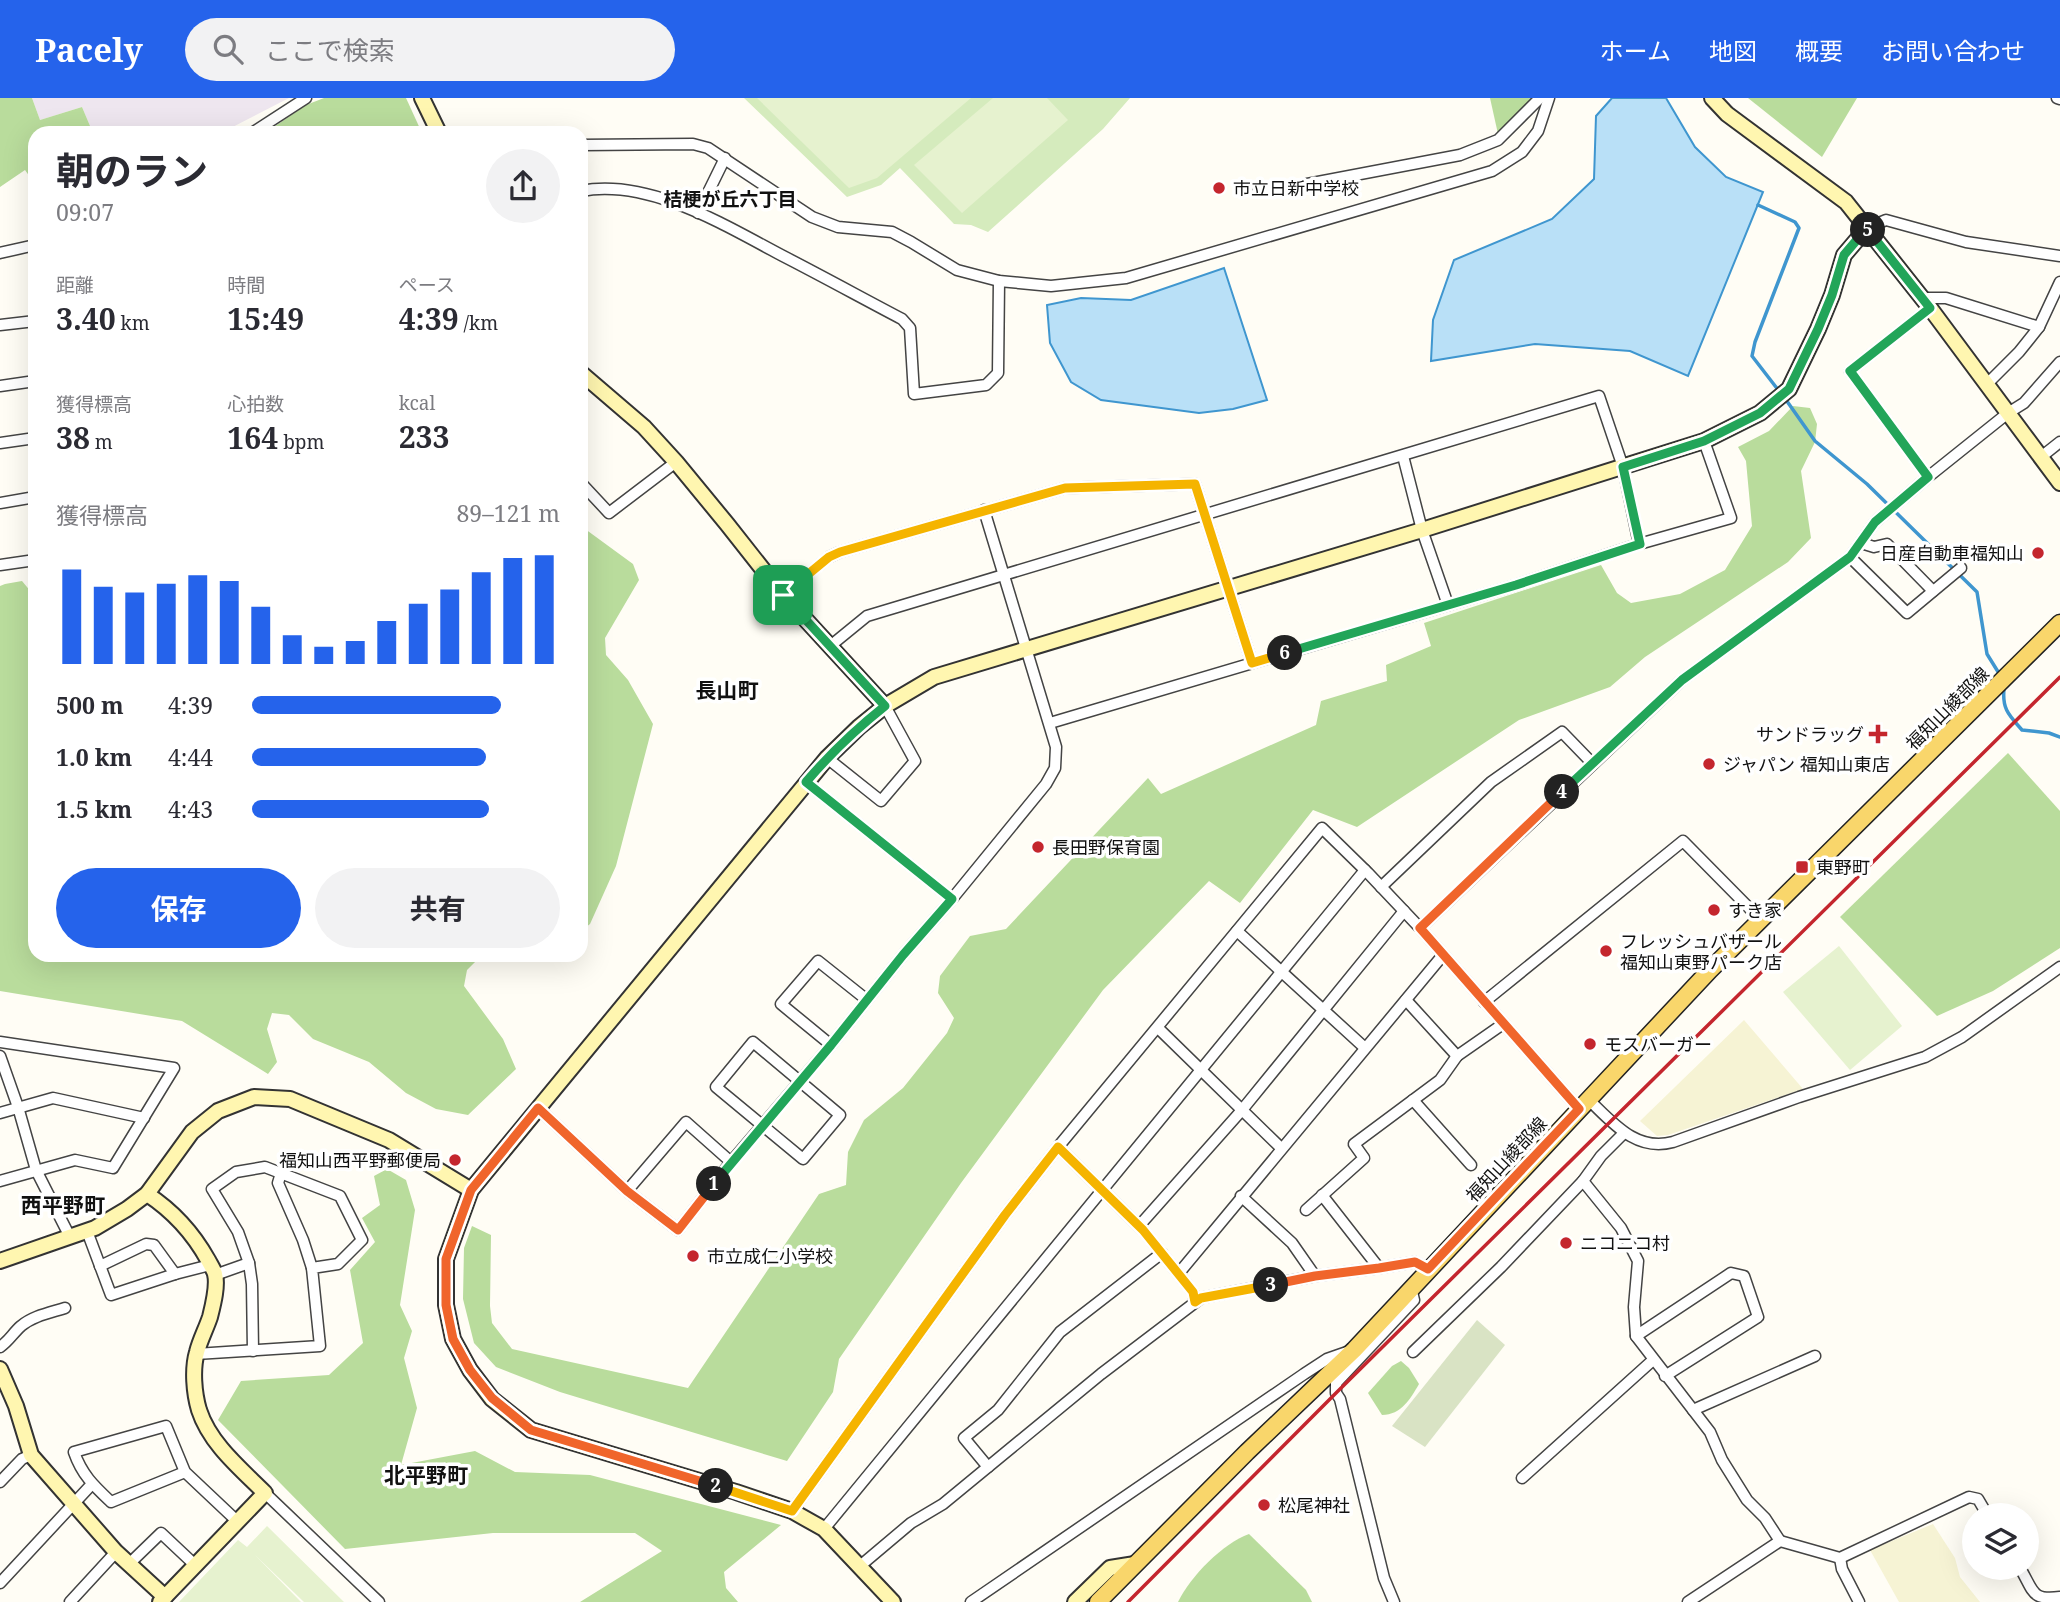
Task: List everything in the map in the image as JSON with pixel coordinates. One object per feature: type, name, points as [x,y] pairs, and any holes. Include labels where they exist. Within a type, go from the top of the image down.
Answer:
[{"type":"main road","name":"福知山綾部線","points":[[1098,1602],[1247,1452],[1354,1350],[1630,1053],[1760,919],[2060,623]]},
{"type":"street","points":[[263,126],[306,98]]},
{"type":"street","points":[[422,98],[436,126]]},
{"type":"street","points":[[1258,187],[1281,189],[1460,155],[1498,140],[1540,98]]},
{"type":"street","points":[[588,145],[693,144],[708,148],[812,217],[838,227],[892,232],[957,270],[999,281],[1051,286],[1126,278],[1492,171],[1522,152],[1538,131],[1549,98]]},
{"type":"street","points":[[1712,98],[1727,114],[1846,202],[1926,303],[2060,483]]},
{"type":"street","points":[[698,213],[725,158]]},
{"type":"street","points":[[588,190],[623,189],[648,194],[698,213],[902,318],[910,328],[914,394],[986,385],[998,373],[999,281]]},
{"type":"street","points":[[893,1602],[824,1529],[792,1511],[531,1430],[492,1398],[470,1370],[453,1339],[446,1305],[446,1259],[471,1190],[806,782],[859,727],[885,706],[934,677],[1623,467],[1704,441],[1760,413],[1789,389],[1832,295],[1844,255],[1867,228],[1886,220],[1966,242],[2060,256]]},
{"type":"street","points":[[0,253],[28,247]]},
{"type":"street","points":[[1986,385],[2019,352],[2039,327],[2060,282]]},
{"type":"street","points":[[1928,477],[1850,371],[1926,303],[1946,298],[2039,327]]},
{"type":"street","points":[[0,325],[28,322]]},
{"type":"street","points":[[1420,928],[1682,680],[1850,557],[1875,522],[2008,413],[2024,403],[2060,362]]},
{"type":"street","points":[[588,379],[644,426],[783,595],[885,706],[915,761],[881,801],[827,758]]},
{"type":"street","points":[[0,386],[28,382]]},
{"type":"street","points":[[829,647],[867,616],[1599,396],[1623,467],[1640,544]]},
{"type":"street","points":[[0,443],[28,439]]},
{"type":"street","points":[[1051,723],[1731,518],[1704,441]]},
{"type":"street","points":[[2041,457],[2060,442]]},
{"type":"street","points":[[1404,456],[1422,530],[1448,605]]},
{"type":"street","points":[[588,490],[610,513],[676,462]]},
{"type":"street","points":[[783,595],[829,557],[840,552],[1065,488],[1195,484],[1252,663]]},
{"type":"street","points":[[0,503],[28,498]]},
{"type":"street","points":[[538,1108],[627,1191],[678,1230],[731,1162],[1046,784],[1055,768],[1056,747],[1051,723],[1025,650],[984,510]]},
{"type":"street","points":[[1861,543],[1874,547],[1887,544],[1933,591]]},
{"type":"street","points":[[1850,557],[1907,613],[1961,568]]},
{"type":"street","points":[[0,565],[28,561]]},
{"type":"street","points":[[1381,887],[1491,782],[1562,732],[1593,764]]},
{"type":"street","points":[[806,782],[952,899]]},
{"type":"street","points":[[792,1511],[1005,1215],[1322,828],[1420,928],[1503,1024],[1584,1104],[1624,1133],[1660,1146],[1799,1097],[1925,1057],[1962,1037],[2060,967]]},
{"type":"street","points":[[1484,1002],[1683,841],[1760,919]]},
{"type":"street","points":[[824,1529],[1365,870]]},
{"type":"street","points":[[1139,1226],[1242,1110],[1404,911]]},
{"type":"street","points":[[1237,931],[1365,1048]]},
{"type":"street","points":[[1179,1273],[1443,955]]},
{"type":"street","points":[[831,1045],[781,1004],[818,961],[867,1000]]},
{"type":"street","points":[[1406,1000],[1457,1056]]},
{"type":"street","points":[[1306,1210],[1364,1158],[1353,1144],[1440,1080],[1457,1056],[1503,1024]]},
{"type":"street","points":[[1158,1028],[1281,1148]]},
{"type":"street","points":[[0,1042],[174,1068],[113,1168],[75,1160],[0,1181]]},
{"type":"street","points":[[753,1042],[800,1081],[840,1115],[803,1159],[716,1087],[753,1042]]},
{"type":"street","points":[[0,1056],[36,1170],[70,1237]]},
{"type":"street","points":[[0,1261],[95,1228],[127,1209],[147,1194],[192,1132],[218,1111],[254,1097],[290,1100],[377,1135],[471,1190]]},
{"type":"street","points":[[0,1113],[53,1098],[144,1118]]},
{"type":"street","points":[[1413,1100],[1471,1165]]},
{"type":"street","points":[[627,1191],[686,1122],[731,1162]]},
{"type":"street","points":[[1413,1352],[1501,1267],[1583,1181],[1601,1156],[1624,1133]]},
{"type":"street","points":[[1058,1147],[1139,1226],[1179,1273],[1193,1292],[1195,1302]]},
{"type":"street","points":[[253,1351],[249,1263],[238,1232],[212,1189],[236,1172],[265,1167],[340,1196],[362,1240],[338,1264],[312,1268]]},
{"type":"street","points":[[196,1354],[320,1346],[312,1268],[278,1183],[281,1173]]},
{"type":"street","points":[[1583,1181],[1621,1228],[1638,1261],[1634,1307],[1636,1336],[1710,1432],[1722,1460],[1747,1500],[1765,1518],[1780,1541],[1840,1558],[1969,1497],[1978,1499],[1980,1503]]},
{"type":"street","points":[[147,1194],[186,1227],[213,1270],[214,1298],[196,1354],[194,1384],[199,1410],[208,1432],[265,1493],[379,1602]]},
{"type":"street","points":[[1322,1195],[1379,1268]]},
{"type":"street","points":[[1241,1196],[1292,1243],[1315,1276]]},
{"type":"street","points":[[87,1231],[111,1295],[175,1274],[249,1263]]},
{"type":"street","points":[[100,1266],[146,1244],[154,1245],[175,1274]]},
{"type":"street","points":[[988,1467],[964,1438],[998,1410],[1060,1332],[1162,1254]]},
{"type":"street","points":[[860,1566],[911,1523],[943,1504],[1101,1374],[1201,1298],[1315,1276],[1415,1262],[1428,1269]]},
{"type":"street","points":[[1636,1336],[1731,1273],[1744,1276],[1758,1317],[1665,1376]]},
{"type":"street","points":[[1394,1602],[1384,1578],[1340,1399],[1336,1393],[1336,1383],[1414,1300],[1411,1287]]},
{"type":"street","points":[[0,1347],[32,1318],[65,1308]]},
{"type":"street","points":[[971,1602],[1304,1374],[1327,1359],[1354,1350]]},
{"type":"street","points":[[1693,1410],[1815,1356]]},
{"type":"street","points":[[1522,1478],[1653,1360]]},
{"type":"street","points":[[0,1369],[32,1455],[116,1552],[163,1599],[265,1493]]},
{"type":"street","points":[[185,1472],[111,1502],[80,1468],[74,1452],[166,1426],[185,1472],[238,1522]]},
{"type":"street","points":[[0,1482],[22,1459],[32,1455]]},
{"type":"street","points":[[0,1583],[92,1484]]},
{"type":"street","points":[[129,1564],[161,1532],[195,1565]]},
{"type":"street","points":[[1688,1602],[1780,1541]]},
{"type":"street","points":[[70,1602],[116,1552]]},
{"type":"street","points":[[1840,1558],[1842,1569],[1859,1602]]},
{"type":"street","points":[[1075,1602],[1110,1568],[1135,1564]]},
{"type":"street","points":[[2027,1580],[2037,1596],[2043,1599],[2060,1597]]},
{"type":"shaded area","points":[[32,98],[289,98],[235,126],[90,126],[82,107],[40,120]]},
{"type":"shaded area","points":[[1744,1020],[1803,1089],[1668,1135],[1657,1136],[1640,1121]]},
{"type":"shaded area","points":[[1933,1524],[1955,1558],[1960,1577],[1980,1602],[1899,1602],[1870,1550]]},
{"type":"green space","points":[[0,98],[32,98],[40,120],[82,107],[90,126],[28,126],[28,174],[25,170],[0,187]]},
{"type":"green space","points":[[324,98],[406,98],[419,126],[275,126],[306,105]]},
{"type":"green space","points":[[744,98],[1130,98],[1103,129],[988,232],[971,225],[954,224],[900,168],[881,185],[847,197]]},
{"type":"green space","points":[[757,98],[971,98],[877,178],[849,188]]},
{"type":"green space","points":[[993,98],[1047,98],[1068,120],[962,213],[914,165]]},
{"type":"green space","points":[[1490,98],[1532,98],[1533,101],[1498,134]]},
{"type":"green space","points":[[1748,98],[1857,98],[1822,157]]},
{"type":"green space","points":[[1793,406],[1810,408],[1817,424],[1815,442],[1801,471],[1811,538],[1788,562],[1645,657],[1610,687],[1519,720],[1357,827],[1313,810],[1240,903],[1209,881],[1103,990],[961,1183],[839,1359],[833,1392],[787,1461],[560,1392],[496,1367],[474,1343],[463,1299],[464,1248],[472,1226],[491,1235],[492,1323],[512,1349],[688,1388],[819,1194],[846,1185],[848,1152],[864,1120],[903,1088],[947,1033],[954,1018],[938,993],[940,976],[970,936],[1006,929],[1148,778],[1161,794],[1316,725],[1321,701],[1387,681],[1386,665],[1431,646],[1424,623],[1601,565],[1617,593],[1631,603],[1680,594],[1725,570],[1752,526],[1746,461],[1738,447],[1769,431]]},
{"type":"green space","points":[[588,531],[633,564],[639,580],[605,638],[606,655],[628,680],[653,724],[616,866],[588,926]]},
{"type":"green space","points":[[22,581],[28,588],[28,962],[475,962],[467,970],[464,986],[503,1039],[516,1069],[468,1115],[436,1109],[406,1093],[369,1062],[313,1039],[289,1015],[272,1013],[267,1029],[277,1062],[268,1074],[182,1021],[0,991],[0,586]]},
{"type":"green space","points":[[2008,753],[2060,811],[2060,948],[1993,991],[1937,1016],[1840,917]]},
{"type":"green space","points":[[1839,946],[1902,1026],[1850,1070],[1783,992]]},
{"type":"green space","points":[[387,1169],[406,1180],[415,1210],[400,1305],[412,1331],[404,1358],[417,1408],[401,1465],[475,1451],[515,1472],[590,1475],[781,1525],[724,1572],[726,1588],[738,1602],[580,1602],[662,1551],[635,1533],[493,1533],[345,1549],[218,1420],[241,1381],[329,1375],[363,1343],[350,1270],[375,1242],[362,1218],[380,1205],[374,1176]]},
{"type":"green space","points":[[1477,1320],[1505,1345],[1425,1447],[1392,1426]]},
{"type":"green space","points":[[1401,1361],[1419,1384],[1400,1409],[1382,1415],[1368,1393],[1392,1366]]},
{"type":"green space","points":[[267,1526],[344,1602],[304,1602],[255,1555],[301,1602],[179,1602],[238,1540],[247,1547]]},
{"type":"green space","points":[[1249,1534],[1306,1590],[1312,1602],[1178,1602],[1190,1582],[1208,1562],[1239,1538]]},
{"type":"water","points":[[1612,98],[1666,98],[1695,147],[1726,177],[1763,192],[1688,376],[1630,351],[1535,344],[1431,361],[1433,320],[1454,260],[1552,219],[1594,179],[1596,116]]},
{"type":"water","points":[[1224,268],[1267,400],[1233,409],[1199,413],[1101,400],[1071,382],[1050,343],[1047,305],[1081,298],[1131,300]]},
{"type":"waterway","points":[[1758,205],[1795,222],[1799,228],[1752,356],[1779,391]]},
{"type":"waterway","points":[[1784,397],[1815,441],[1867,484],[1977,592],[1987,654],[2000,675]]},
{"type":"waterway","points":[[2004,689],[2007,711],[2022,730],[2060,737]]},
{"type":"railway","points":[[1128,1602],[2060,677]]},
{"type":"place","name":"市立日新中学校","points":[[1219,188]]},
{"type":"place","name":"日産自動車福知山","points":[[2038,553]]},
{"type":"place","name":"サンドラッグ","points":[[1878,734]]},
{"type":"place","name":"ジャパン 福知山東店","points":[[1709,764]]},
{"type":"place","name":"長田野保育園","points":[[1038,847]]},
{"type":"place","name":"東野町","points":[[1802,867]]},
{"type":"place","name":"すき家","points":[[1714,910]]},
{"type":"place","name":"フレッシュバザール 福知山東野パーク店","points":[[1606,951]]},
{"type":"place","name":"モスバーガー","points":[[1590,1044]]},
{"type":"place","name":"福知山西平野郵便局","points":[[455,1160]]},
{"type":"place","name":"ニコニコ村","points":[[1566,1243]]},
{"type":"place","name":"市立成仁小学校","points":[[693,1256]]},
{"type":"place","name":"松尾神社","points":[[1264,1505]]},
{"type":"district","name":"桔梗が丘六丁目","points":[[730,199]]},
{"type":"district","name":"長山町","points":[[727,690]]},
{"type":"district","name":"西平野町","points":[[63,1205]]},
{"type":"district","name":"北平野町","points":[[426,1475]]},
{"type":"route","points":[[1867,228],[1930,308],[1850,371],[1928,477],[1875,522],[1850,557],[1682,680],[1420,928],[1579,1109],[1529,1163],[1428,1269],[1415,1262],[1315,1276],[1201,1298],[1195,1302],[1193,1292],[1143,1230],[1058,1147],[1005,1215],[792,1511],[531,1430],[492,1398],[470,1370],[453,1339],[446,1305],[446,1259],[471,1190],[538,1108],[627,1191],[678,1230],[731,1162],[952,899],[806,782],[859,727],[885,706],[783,595],[829,557],[840,552],[1065,488],[1195,484],[1252,663],[1516,585],[1640,544],[1623,467],[1704,441],[1760,413],[1789,389],[1832,295],[1844,255],[1867,228]]}]
